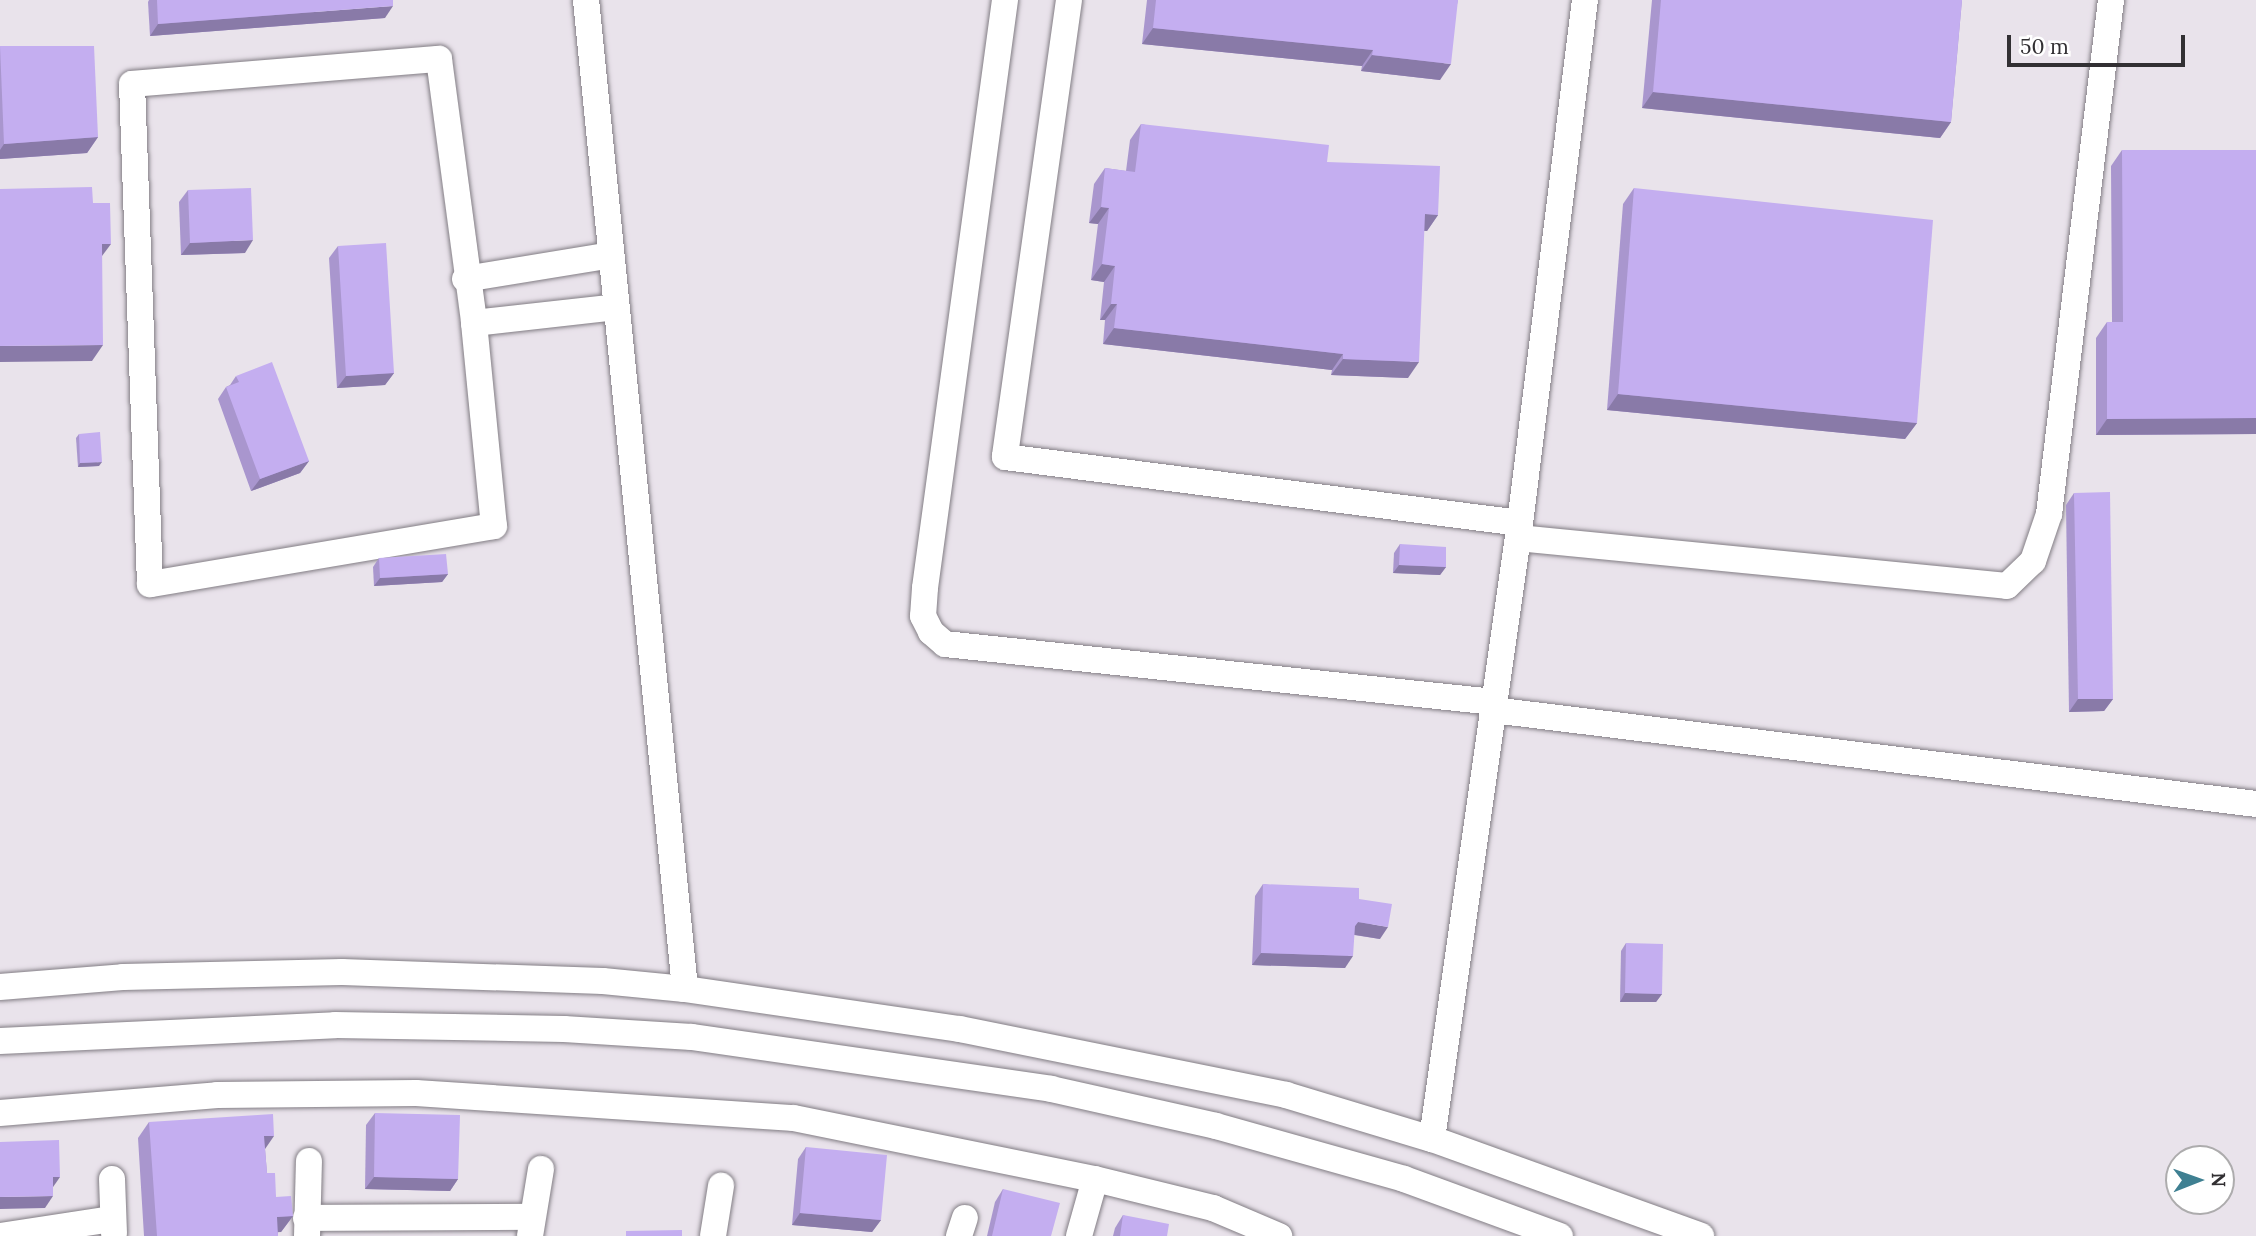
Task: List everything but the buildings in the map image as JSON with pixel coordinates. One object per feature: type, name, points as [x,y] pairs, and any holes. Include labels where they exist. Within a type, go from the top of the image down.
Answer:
[{"type":"street","points":[[586,0],[685,989]]},
{"type":"street","points":[[1004,0],[925,588],[923,616],[931,632],[945,644],[1494,706],[2256,804]]},
{"type":"street","points":[[1069,0],[1004,457],[1519,531],[2007,586],[2034,561],[2049,514],[2111,0]]},
{"type":"street","points":[[1432,1139],[1519,531],[1585,0]]},
{"type":"street","points":[[439,59],[465,279],[474,323],[494,526],[150,584],[132,84],[439,59]]},
{"type":"street","points":[[465,279],[611,255]]},
{"type":"street","points":[[474,323],[616,307]]},
{"type":"street","points":[[0,987],[123,977],[342,972],[685,989],[960,1028],[1286,1095],[1432,1139],[1701,1236]]},
{"type":"street","points":[[0,1041],[335,1026],[564,1029],[692,1037],[1051,1089],[1216,1126],[1404,1179],[1560,1236]]},
{"type":"street","points":[[0,1113],[217,1095],[416,1093],[794,1118],[1095,1179],[1213,1208],[1279,1236]]},
{"type":"street","points":[[309,1161],[306,1227],[531,1227],[541,1168]]},
{"type":"street","points":[[0,1236],[113,1227],[112,1179]]},
{"type":"street","points":[[1079,1236],[1095,1179]]},
{"type":"street","points":[[713,1236],[721,1186]]}]
